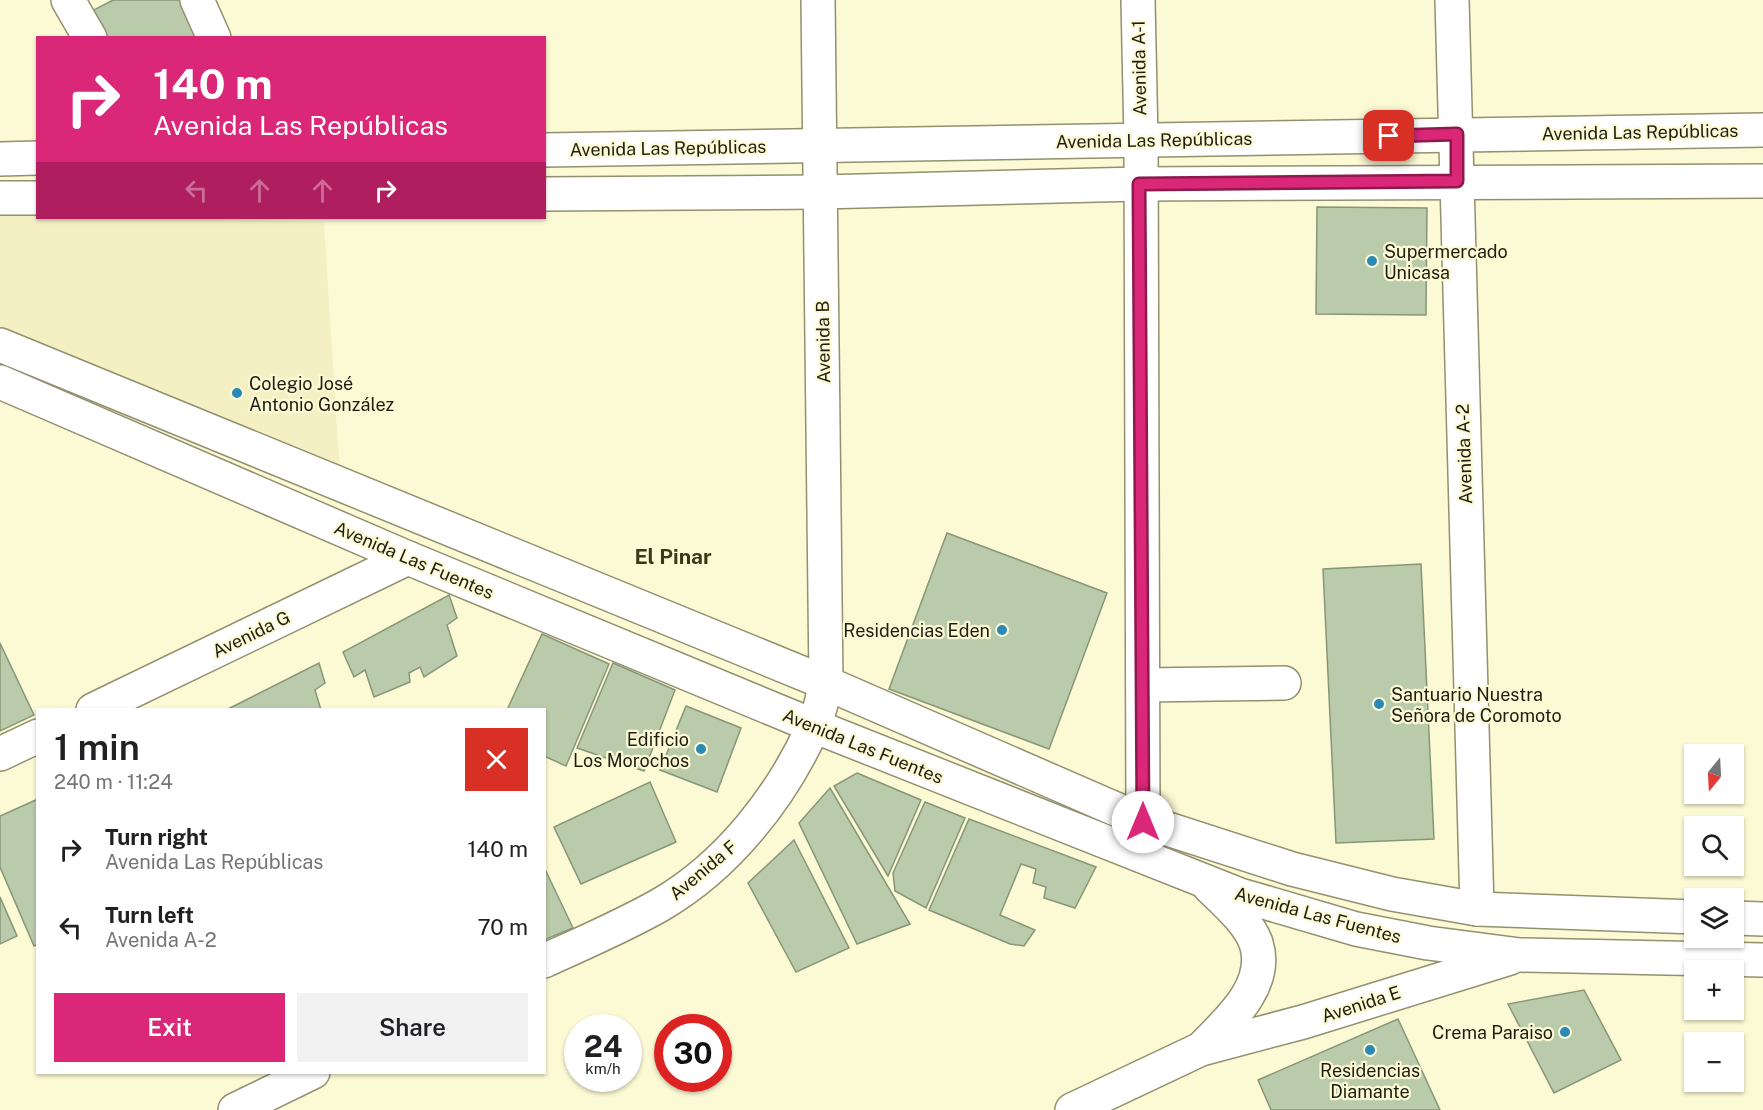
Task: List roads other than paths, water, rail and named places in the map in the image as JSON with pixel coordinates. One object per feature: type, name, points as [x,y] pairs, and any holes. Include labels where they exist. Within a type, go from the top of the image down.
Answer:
[{"type":"street","points":[[68,0],[89,36]]},
{"type":"street","points":[[196,0],[213,36]]},
{"type":"street","name":"Avenida B","points":[[814,726],[826,683],[818,0]]},
{"type":"street","name":"Avenida A-1","points":[[1132,855],[1143,822],[1139,184],[1141,140],[1138,0]]},
{"type":"street","name":"Avenida A-2","points":[[1452,0],[1477,909]]},
{"type":"street","name":"Avenida Las Repúblicas","points":[[546,150],[1763,130]]},
{"type":"street","points":[[0,159],[36,158]]},
{"type":"street","points":[[546,194],[821,192],[1139,184],[1763,181]]},
{"type":"street","points":[[0,198],[36,198]]},
{"type":"street","points":[[0,345],[826,683],[1143,822],[1292,869],[1392,894],[1477,909],[1684,917]]},
{"type":"street","name":"Avenida Las Fuentes","points":[[0,382],[408,558],[814,726],[1132,855],[1240,895],[1356,929],[1428,944],[1520,955],[1763,960]]},
{"type":"street","points":[[408,558],[426,518]]},
{"type":"street","name":"Avenida G","points":[[97,708],[408,558]]},
{"type":"street","points":[[1143,685],[1284,683]]},
{"type":"street","name":"Avenida F","points":[[546,960],[660,905],[696,881],[726,855],[756,819],[784,778],[814,726]]},
{"type":"street","points":[[0,754],[36,737]]},
{"type":"street","name":"Avenida E","points":[[1201,1049],[1238,1011],[1250,992],[1257,970],[1256,943],[1239,917],[1206,882]]},
{"type":"street","points":[[1744,918],[1763,919]]},
{"type":"street","name":"Avenida E","points":[[1072,1110],[1201,1049],[1303,1022],[1520,955]]},
{"type":"street","points":[[236,1110],[309,1074]]},
{"type":"place","name":"Supermercado Unicasa","points":[[1372,261]]},
{"type":"place","name":"Colegio José Antonio González","points":[[237,393]]},
{"type":"place","name":"Residencias Eden","points":[[1002,630]]},
{"type":"place","name":"Santuario Nuestra Señora de Coromoto","points":[[1379,704]]},
{"type":"place","name":"Edificio Los Morochos","points":[[701,749]]},
{"type":"place","name":"Crema Paraiso","points":[[1565,1032]]},
{"type":"place","name":"Residencias Diamante","points":[[1370,1050]]},
{"type":"district","name":"El Pinar","points":[[673,556]]}]
